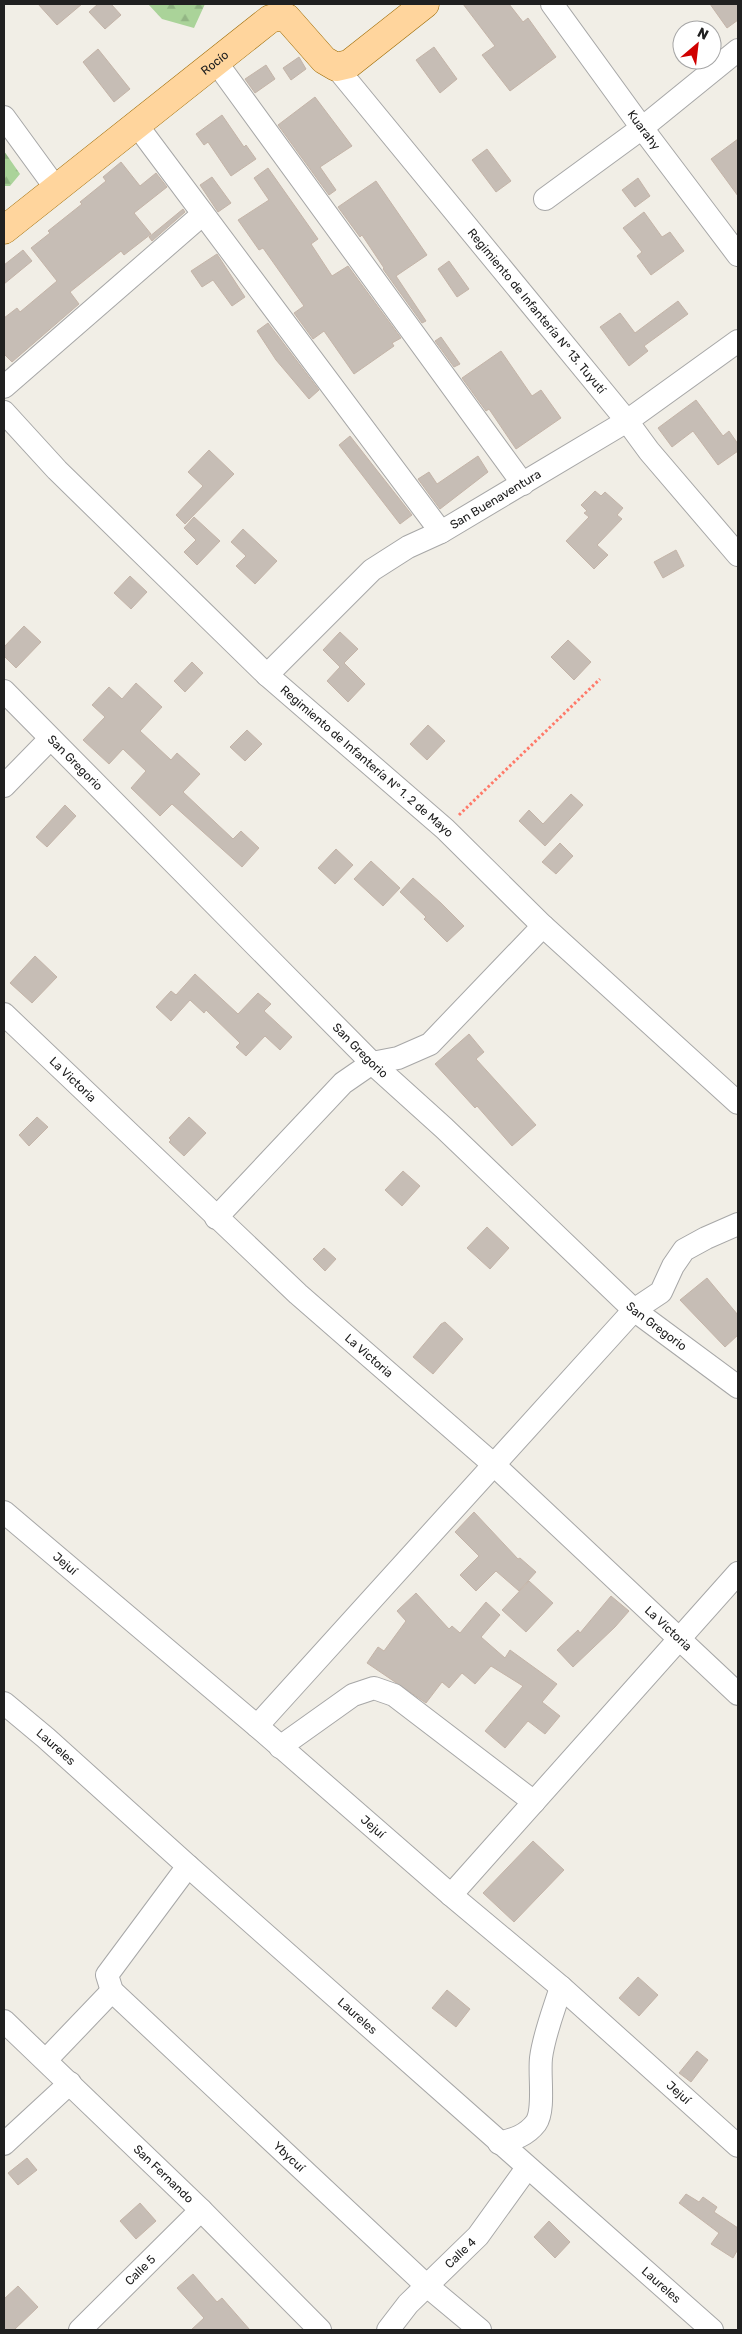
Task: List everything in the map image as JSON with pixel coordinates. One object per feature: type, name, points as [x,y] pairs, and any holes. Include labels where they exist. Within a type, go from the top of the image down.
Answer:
[{"type":"main road","points":[[336,67],[349,64],[425,4]]},
{"type":"main road","name":"Rocío","points":[[4,230],[55,187],[270,19],[274,10],[286,18],[324,60],[336,67]]},
{"type":"street","name":"Kuarahy","points":[[552,4],[642,128],[738,255]]},
{"type":"street","points":[[545,199],[642,128],[738,50]]},
{"type":"street","points":[[216,62],[523,484]]},
{"type":"street","name":"Regimiento de Infantería N° 13. Tuyutí","points":[[336,67],[627,421],[649,451],[738,555]]},
{"type":"street","points":[[4,117],[55,187]]},
{"type":"street","points":[[136,124],[441,532]]},
{"type":"street","points":[[4,387],[203,214]]},
{"type":"street","name":"San Buenaventura","points":[[267,675],[372,570],[408,547],[441,532],[627,421],[738,341]]},
{"type":"street","name":"Regimiento de Infantería N° 1. 2 de Mayo","points":[[4,412],[57,470],[267,675],[444,829],[543,926],[738,1102]]},
{"type":"street","name":"San Gregorio","points":[[4,691],[372,1063],[444,1128],[634,1310],[738,1387]]},
{"type":"street","points":[[4,786],[50,739]]},
{"type":"street","points":[[216,1218],[343,1083],[372,1063],[398,1058],[430,1044],[543,926]]},
{"type":"street","name":"La Victoria","points":[[4,1014],[305,1301],[493,1464],[738,1694]]},
{"type":"street","points":[[258,1726],[634,1310],[662,1292],[673,1266],[684,1250],[738,1224]]},
{"type":"street","name":"Jejuí","points":[[4,1512],[258,1726],[451,1895],[561,1987],[738,2146]]},
{"type":"street","points":[[451,1895],[738,1573]]},
{"type":"street","points":[[280,1746],[353,1695],[374,1688],[394,1695],[534,1802]]},
{"type":"street","name":"Laureles","points":[[4,1702],[358,2015],[527,2168],[712,2330]]},
{"type":"street","points":[[46,2060],[110,1982],[188,1866]]},
{"type":"street","name":"Ybycuí","points":[[110,1982],[426,2285],[480,2330]]},
{"type":"street","points":[[499,2143],[523,2136],[537,2122],[542,2106],[539,2087],[541,2057],[561,1987]]},
{"type":"street","name":"San Fernando","points":[[4,2020],[201,2210],[320,2330]]},
{"type":"street","points":[[4,2144],[70,2083]]},
{"type":"street","name":"Calle 4","points":[[388,2330],[426,2285],[478,2236],[527,2168]]},
{"type":"street","name":"Calle 5","points":[[80,2330],[201,2210]]},
{"type":"path","points":[[444,829],[600,679]]},
{"type":"green space","points":[[148,4],[205,4],[194,28],[162,19]]},
{"type":"green space","points":[[4,151],[20,174],[10,186],[4,186]]},
{"type":"building","points":[[38,4],[82,4],[57,25]]},
{"type":"building","points":[[98,4],[111,4],[121,15],[105,29],[89,12]]},
{"type":"building","points":[[463,4],[509,4],[523,22],[528,18],[556,57],[510,91],[482,55],[495,46]]},
{"type":"building","points":[[710,4],[738,4],[738,20],[727,28]]},
{"type":"building","points":[[434,47],[457,79],[440,93],[416,60]]},
{"type":"building","points":[[98,49],[130,89],[114,102],[83,62]]},
{"type":"building","points":[[299,57],[306,69],[291,80],[283,68]]},
{"type":"building","points":[[266,65],[275,79],[255,93],[245,79]]},
{"type":"building","points":[[315,97],[352,146],[320,167],[336,190],[329,195],[278,125]]},
{"type":"building","points":[[222,115],[244,147],[246,145],[256,159],[231,176],[208,142],[204,145],[196,134]]},
{"type":"building","points":[[738,139],[738,196],[711,159]]},
{"type":"building","points":[[487,149],[511,181],[496,192],[472,160]]},
{"type":"building","points":[[121,162],[140,186],[156,173],[167,187],[134,213],[151,234],[124,255],[121,251],[70,292],[79,304],[12,362],[4,354],[4,318],[17,308],[20,312],[57,281],[31,248],[50,233],[48,231],[82,204],[80,202],[106,181],[103,177]]},
{"type":"building","points":[[268,168],[318,239],[311,244],[332,276],[348,266],[401,338],[392,343],[394,346],[354,374],[324,331],[313,339],[294,313],[304,306],[263,248],[259,250],[238,220],[269,200],[254,178]]},
{"type":"building","points":[[212,177],[231,203],[218,212],[200,185]]},
{"type":"building","points":[[638,178],[650,196],[635,207],[622,190]]},
{"type":"building","points":[[376,181],[427,255],[396,276],[426,321],[422,323],[383,269],[362,235],[360,237],[338,207]]},
{"type":"building","points":[[183,209],[185,212],[152,241],[149,237]]},
{"type":"building","points":[[644,212],[662,237],[670,232],[684,251],[651,275],[637,256],[642,252],[623,228]]},
{"type":"building","points":[[23,250],[32,261],[4,284],[4,265]]},
{"type":"building","points":[[217,254],[245,297],[232,306],[213,280],[202,287],[191,271]]},
{"type":"building","points":[[449,261],[469,289],[457,297],[438,269]]},
{"type":"building","points":[[678,301],[688,314],[644,346],[648,351],[629,366],[600,327],[620,313],[635,333]]},
{"type":"building","points":[[268,323],[319,390],[309,399],[276,360],[257,331]]},
{"type":"building","points":[[441,337],[460,364],[454,367],[435,341]]},
{"type":"building","points":[[501,351],[532,396],[541,390],[561,418],[516,449],[489,409],[486,411],[462,378]]},
{"type":"building","points":[[696,400],[723,436],[729,431],[738,444],[738,451],[718,465],[693,431],[672,447],[658,428]]},
{"type":"building","points":[[350,436],[412,515],[400,524],[339,445]]},
{"type":"building","points":[[209,450],[234,474],[185,524],[176,515],[203,486],[188,472]]},
{"type":"building","points":[[478,456],[488,472],[440,509],[418,479],[429,472],[437,484]]},
{"type":"building","points":[[595,491],[601,496],[605,492],[623,508],[617,515],[622,519],[597,545],[608,555],[594,569],[566,541],[589,517],[584,513],[587,511],[581,505]]},
{"type":"building","points":[[194,517],[220,541],[197,565],[184,552],[196,540],[184,528]]},
{"type":"building","points":[[243,529],[277,561],[255,584],[236,566],[246,556],[231,542]]},
{"type":"building","points":[[676,550],[684,566],[663,578],[654,562]]},
{"type":"building","points":[[130,576],[147,592],[131,609],[114,593]]},
{"type":"building","points":[[24,626],[41,642],[16,668],[4,656],[4,647]]},
{"type":"building","points":[[340,632],[358,649],[344,663],[365,684],[348,702],[327,681],[340,667],[323,650]]},
{"type":"building","points":[[568,640],[591,662],[574,680],[551,657]]},
{"type":"building","points":[[192,662],[203,673],[185,692],[174,681]]},
{"type":"building","points":[[136,683],[162,707],[140,731],[171,760],[177,753],[200,774],[183,792],[233,839],[241,831],[259,848],[242,867],[172,804],[160,816],[131,788],[146,771],[123,749],[109,764],[83,740],[105,717],[92,705],[109,687],[122,699]]},
{"type":"building","points":[[428,725],[445,741],[427,760],[410,744]]},
{"type":"building","points":[[247,730],[262,744],[245,761],[230,747]]},
{"type":"building","points":[[571,794],[583,805],[545,846],[519,821],[529,810],[543,824]]},
{"type":"building","points":[[65,805],[76,816],[47,847],[36,837]]},
{"type":"building","points":[[560,843],[573,856],[556,874],[542,862]]},
{"type":"building","points":[[336,849],[353,865],[335,884],[318,868]]},
{"type":"building","points":[[371,861],[400,888],[383,906],[354,879]]},
{"type":"building","points":[[413,878],[464,926],[447,942],[424,919],[426,917],[400,892]]},
{"type":"building","points":[[35,956],[57,977],[32,1003],[10,983]]},
{"type":"building","points":[[195,974],[238,1014],[258,993],[271,1004],[264,1011],[292,1037],[280,1050],[265,1036],[246,1056],[236,1047],[240,1043],[206,1010],[204,1013],[190,1000],[171,1021],[156,1007],[171,991],[176,995]]},
{"type":"building","points":[[469,1034],[484,1052],[476,1059],[536,1125],[512,1146],[477,1106],[475,1108],[435,1064]]},
{"type":"building","points":[[37,1117],[48,1127],[29,1146],[19,1135]]},
{"type":"building","points":[[189,1117],[206,1133],[184,1156],[169,1142],[171,1140],[169,1138]]},
{"type":"building","points":[[403,1171],[420,1186],[402,1206],[385,1190]]},
{"type":"building","points":[[487,1227],[509,1248],[490,1269],[467,1248]]},
{"type":"building","points":[[324,1248],[336,1259],[325,1271],[313,1259]]},
{"type":"building","points":[[707,1278],[738,1315],[738,1335],[725,1347],[680,1300]]},
{"type":"building","points":[[445,1322],[463,1339],[433,1374],[413,1357],[441,1324]]},
{"type":"building","points":[[474,1512],[518,1559],[520,1558],[536,1572],[519,1591],[496,1571],[476,1591],[460,1575],[479,1556],[455,1532]]},
{"type":"building","points":[[529,1581],[553,1603],[526,1632],[502,1610]]},
{"type":"building","points":[[416,1593],[449,1629],[452,1626],[460,1633],[486,1602],[500,1615],[481,1637],[505,1658],[510,1650],[557,1684],[542,1702],[560,1716],[545,1734],[528,1721],[505,1748],[485,1731],[523,1686],[491,1666],[475,1684],[462,1673],[449,1688],[442,1682],[426,1703],[367,1663],[378,1647],[384,1651],[406,1621],[397,1611]]},
{"type":"building","points":[[611,1596],[629,1611],[573,1667],[557,1650],[578,1630],[580,1633]]},
{"type":"building","points":[[533,1841],[564,1870],[514,1922],[483,1893]]},
{"type":"building","points":[[638,1977],[658,1995],[639,2016],[619,1998]]},
{"type":"building","points":[[447,1990],[470,2009],[456,2027],[432,2008]]},
{"type":"building","points":[[697,2051],[708,2060],[691,2082],[679,2073]]},
{"type":"building","points":[[27,2158],[37,2170],[18,2185],[8,2173]]},
{"type":"building","points":[[686,2194],[699,2202],[703,2197],[717,2207],[714,2212],[738,2228],[738,2249],[733,2258],[711,2244],[719,2233],[679,2203]]},
{"type":"building","points":[[140,2203],[156,2221],[136,2239],[120,2221]]},
{"type":"building","points":[[549,2221],[570,2242],[555,2258],[534,2237]]},
{"type":"building","points":[[193,2274],[217,2302],[222,2298],[250,2330],[191,2330],[204,2318],[177,2288]]},
{"type":"building","points":[[18,2286],[38,2307],[14,2330],[4,2330],[4,2299]]}]
